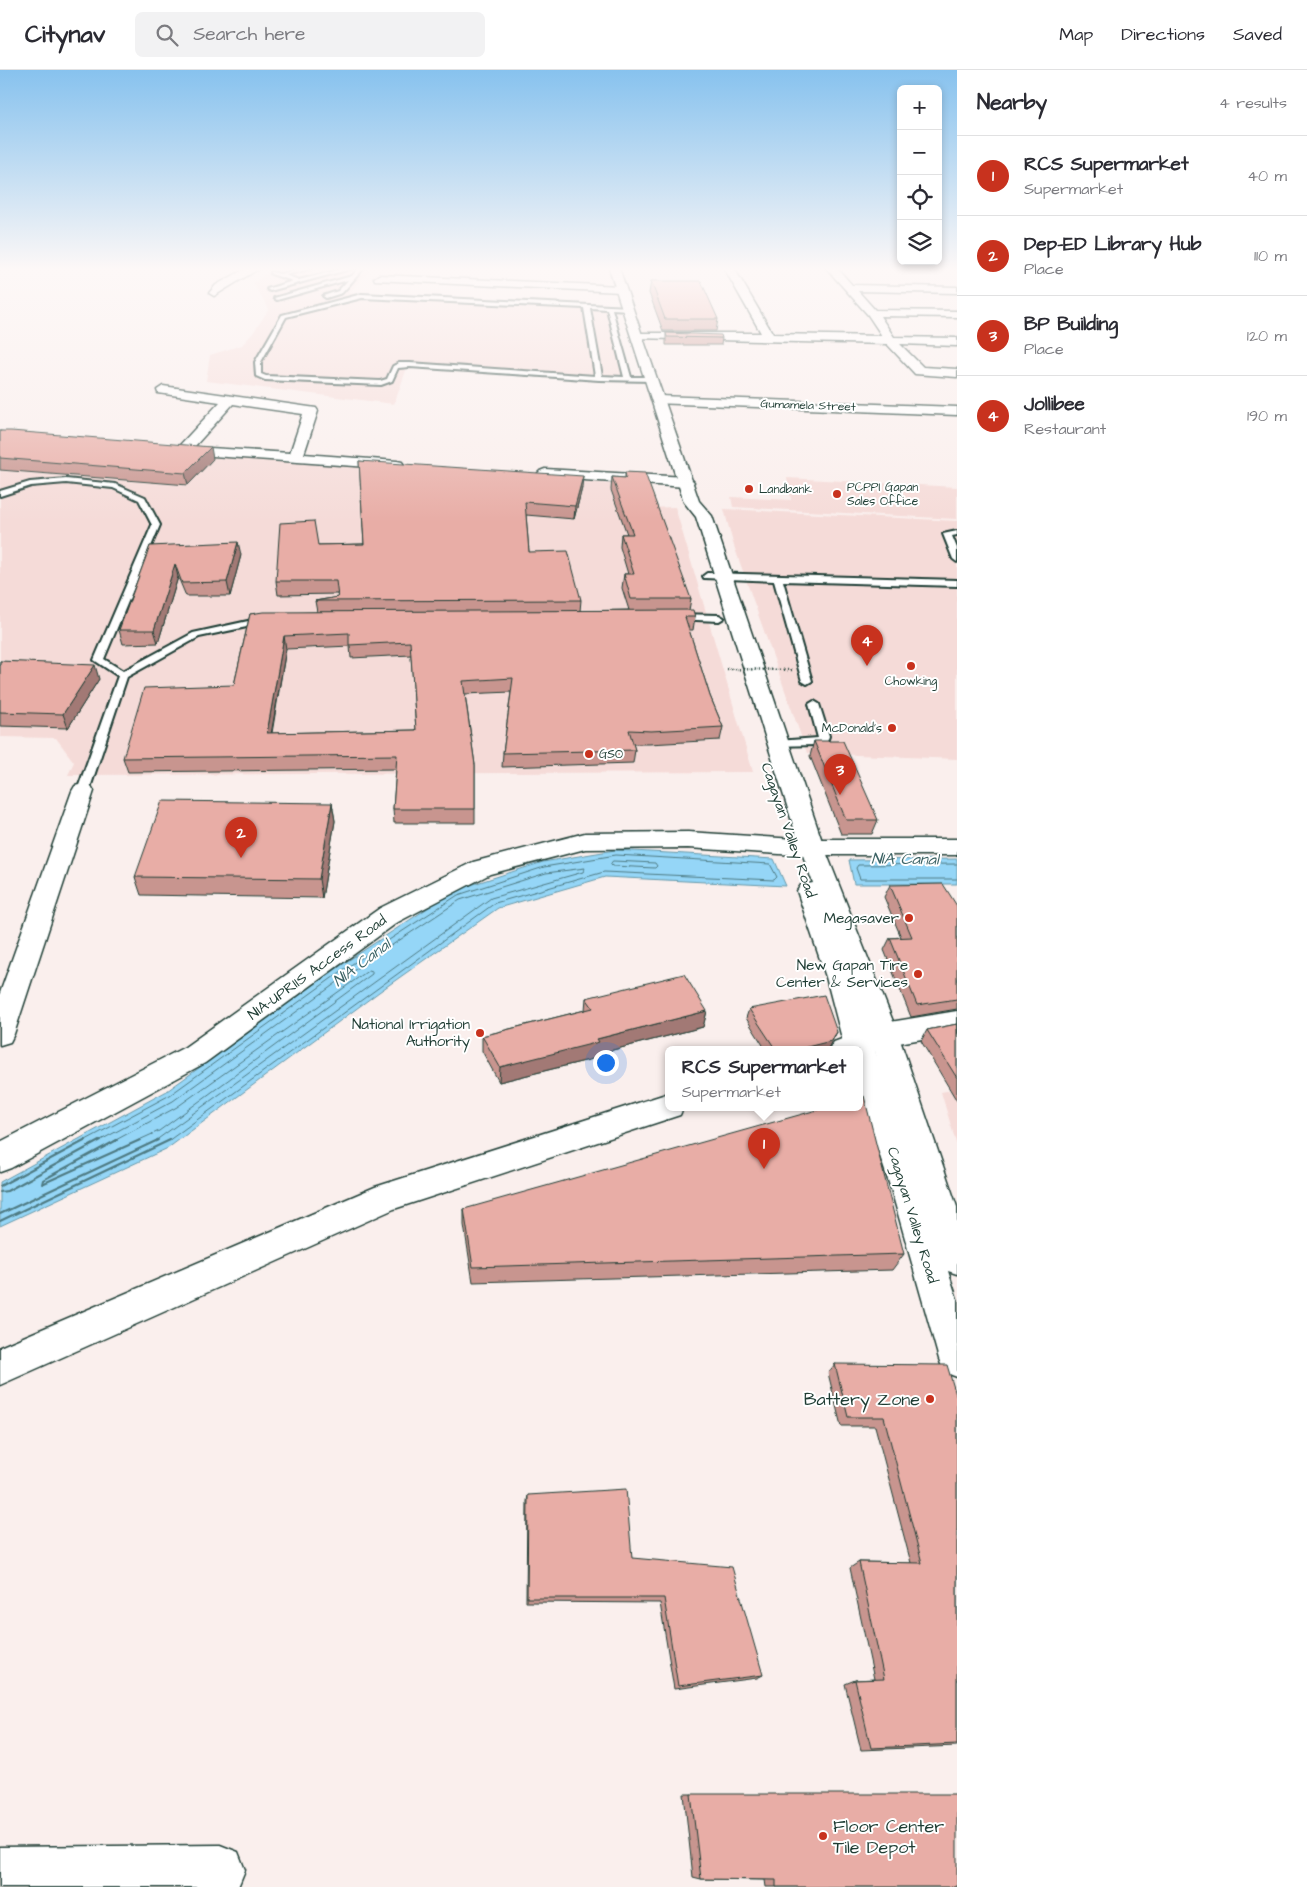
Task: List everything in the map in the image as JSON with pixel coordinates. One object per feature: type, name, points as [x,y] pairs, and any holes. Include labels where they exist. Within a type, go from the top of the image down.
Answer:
[{"type":"main road","name":"Cagayan Valley Road","points":[[643,353],[692,502],[687,515],[715,576],[777,744],[803,847],[862,1044]]},
{"type":"main road","points":[[902,353],[919,371],[957,373]]},
{"type":"main road","points":[[163,390],[311,411],[295,459]]},
{"type":"main road","points":[[182,451],[230,399]]},
{"type":"main road","name":"Gumamela Street","points":[[659,400],[957,411]]},
{"type":"main road","points":[[163,449],[412,466]]},
{"type":"main road","points":[[530,473],[686,482]]},
{"type":"main road","name":"Cagayan Valley Road","points":[[715,576],[719,618],[803,847]]},
{"type":"main road","points":[[0,1034],[82,791]]},
{"type":"main road","name":"NIA-UPRIIS Access Road","points":[[0,1158],[195,1056],[388,916],[482,868],[585,841],[688,840],[803,847],[957,847]]},
{"type":"main road","points":[[862,1044],[957,1022]]},
{"type":"main road","name":"Cagayan Valley Road","points":[[863,1046],[957,1258]]},
{"type":"main road","name":"Cagayan Valley Road","points":[[863,1047],[957,1359]]},
{"type":"main road","points":[[0,1366],[387,1197],[665,1107]]},
{"type":"main road","points":[[0,1872],[220,1870]]},
{"type":"lane","points":[[263,353],[258,362],[259,377],[381,383],[390,380],[395,368],[399,365],[410,364],[599,378],[652,379]]},
{"type":"lane","points":[[595,353],[599,378]]},
{"type":"lane","points":[[621,353],[628,378]]},
{"type":"lane","points":[[0,494],[30,484],[66,481],[115,486],[142,500],[156,525],[99,660],[123,675]]},
{"type":"lane","points":[[957,533],[950,532],[947,534],[947,537],[957,559]]},
{"type":"lane","points":[[715,576],[957,582]]},
{"type":"lane","points":[[778,578],[807,681]]},
{"type":"lane","points":[[670,617],[719,618]]},
{"type":"lane","points":[[82,791],[123,675],[196,635],[260,620],[280,620]]},
{"type":"lane","points":[[777,744],[823,740],[824,736],[814,704]]},
{"type":"path","points":[[727,669],[792,670]]},
{"type":"shaded area","points":[[217,353],[626,353],[634,382],[407,368],[394,404],[206,381],[210,355]]},
{"type":"shaded area","points":[[0,439],[282,462],[614,484],[619,509],[675,507],[753,772],[68,775],[74,762],[56,738],[0,737]]},
{"type":"shaded area","points":[[787,478],[957,487],[957,519],[733,507],[731,497],[791,500]]},
{"type":"shaded area","points":[[724,509],[957,521],[957,759],[807,753],[733,543]]},
{"type":"shaded area","points":[[957,1089],[957,1146],[941,1092]]},
{"type":"water","name":"NIA Canal","points":[[615,850],[774,859],[786,886],[605,877],[498,908],[379,992],[168,1148],[0,1226],[0,1182],[167,1091],[343,964],[455,890],[543,862]]},
{"type":"water","points":[[957,859],[957,884],[854,884],[849,860]]},
{"type":"building","points":[[0,431],[211,447],[185,473],[0,458]]},
{"type":"building","points":[[359,461],[583,476],[575,506],[525,502],[529,552],[568,551],[581,600],[315,601],[338,597],[336,581],[276,581],[280,523],[314,521],[318,545],[364,544]]},
{"type":"building","points":[[625,472],[645,473],[691,599],[631,599],[624,574],[634,574],[621,534],[633,534],[612,477],[626,478]]},
{"type":"building","points":[[238,542],[227,582],[182,583],[175,564],[154,630],[119,630],[150,546]]},
{"type":"building","points":[[693,610],[695,617],[685,617],[710,696],[723,727],[651,731],[629,730],[635,750],[503,753],[513,678],[463,681],[475,765],[475,809],[393,809],[397,755],[123,758],[144,688],[234,685],[250,614],[263,612]],"holes":[[[349,633],[349,645],[410,642],[416,730],[267,733],[284,636]]]},
{"type":"building","points":[[0,661],[95,665],[63,714],[0,712]]},
{"type":"building","points":[[814,741],[843,741],[878,820],[846,820]]},
{"type":"building","points":[[162,801],[332,803],[319,879],[135,877]]},
{"type":"building","points":[[943,884],[957,906],[957,999],[917,1005],[890,938],[912,937],[890,885]]},
{"type":"building","points":[[684,974],[707,1011],[597,1039],[599,1042],[500,1067],[482,1036],[593,1008],[586,998]]},
{"type":"building","points":[[824,995],[837,1032],[831,1041],[811,1046],[773,1046],[749,1009]]},
{"type":"building","points":[[957,1024],[957,1078],[927,1030]]},
{"type":"building","points":[[863,1096],[904,1254],[473,1267],[464,1209],[813,1111],[863,1111]]},
{"type":"building","points":[[835,1364],[947,1365],[957,1398],[957,1744],[871,1748],[855,1680],[884,1679],[859,1562],[922,1563],[884,1417],[848,1417]]},
{"type":"building","points":[[626,1489],[632,1558],[732,1567],[763,1675],[678,1686],[664,1598],[527,1598],[528,1495]]},
{"type":"building","name":"Floor Center Tile Depot","points":[[691,1794],[957,1794],[957,1887],[776,1887],[776,1880],[701,1879]]},
{"type":"place","name":"Landbank","points":[[749,489]]},
{"type":"place","name":"PCPPI Gapan Sales Office","points":[[837,494]]},
{"type":"place","name":"Jollibee","points":[[867,666]]},
{"type":"place","name":"Chowking","points":[[911,666]]},
{"type":"place","name":"McDonald's","points":[[892,728]]},
{"type":"place","name":"GSO","points":[[589,754]]},
{"type":"place","name":"BP Building","points":[[840,795]]},
{"type":"place","name":"Dep-ED Library Hub","points":[[241,858]]},
{"type":"place","name":"Megasaver","points":[[909,918]]},
{"type":"place","name":"New Gapan Tire Center & Services","points":[[918,974]]},
{"type":"place","name":"National Irrigation Authority","points":[[480,1033]]},
{"type":"place","name":"RCS Supermarket","points":[[764,1169]]},
{"type":"place","name":"Battery Zone","points":[[930,1399]]},
{"type":"place","name":"Floor Center Tile Depot","points":[[823,1836]]}]
